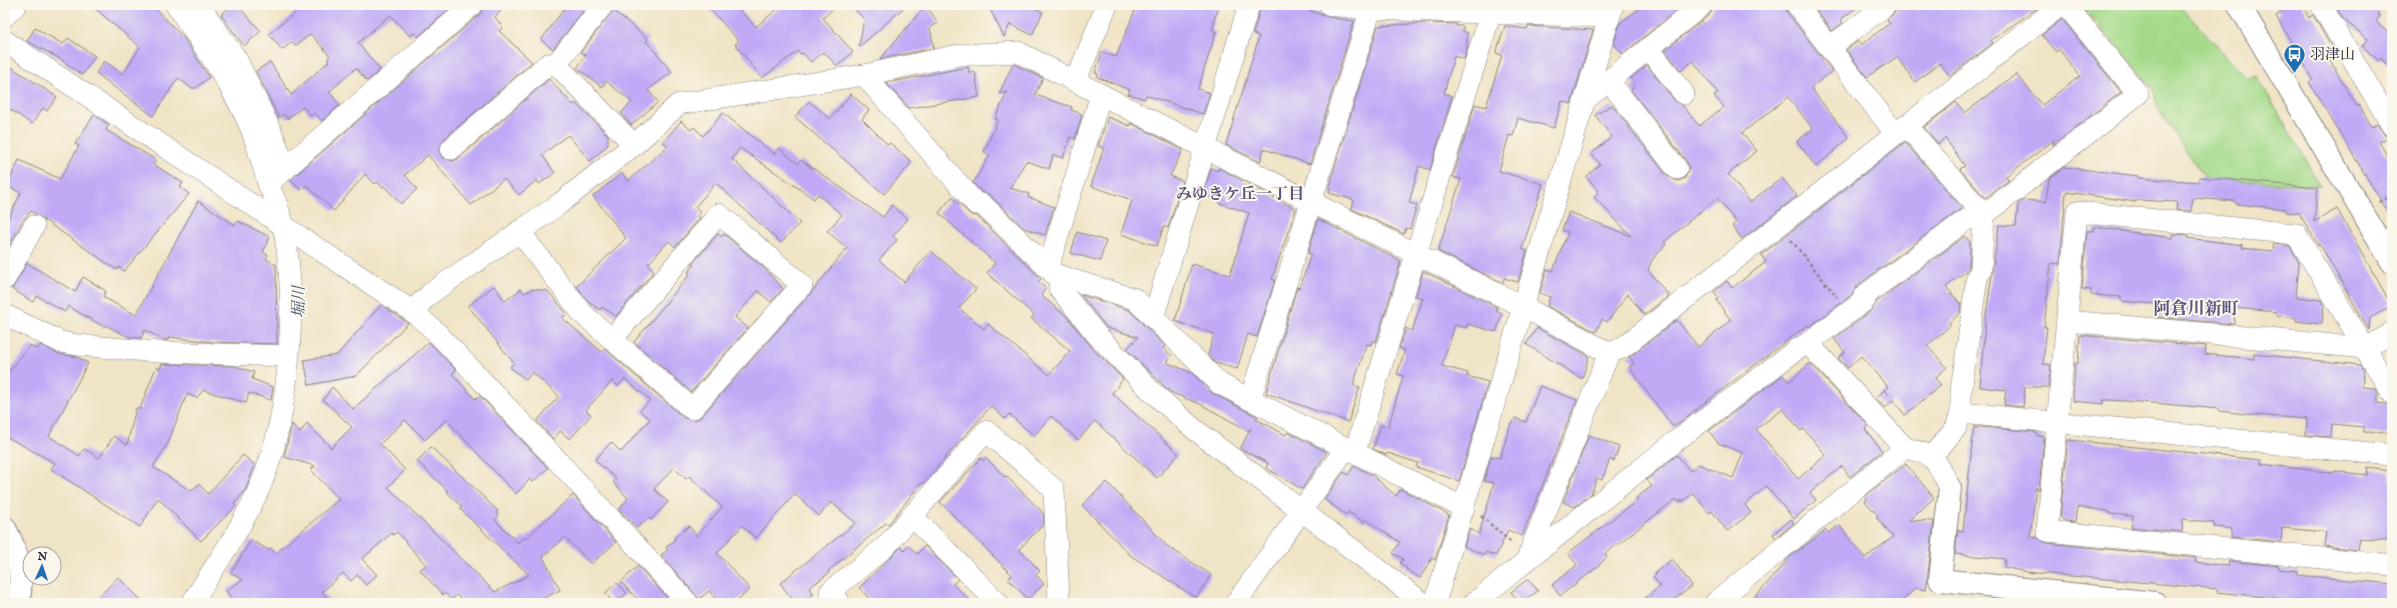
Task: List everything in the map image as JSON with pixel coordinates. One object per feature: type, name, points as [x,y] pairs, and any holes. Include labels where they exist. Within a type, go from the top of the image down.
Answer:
[{"type":"street","points":[[5,16],[16,5]]},
{"type":"street","points":[[176,5],[214,61],[277,176]]},
{"type":"street","points":[[277,176],[472,5]]},
{"type":"street","points":[[556,64],[603,5]]},
{"type":"street","points":[[1076,80],[1107,5]]},
{"type":"street","points":[[1153,318],[1249,5]]},
{"type":"street","points":[[1330,5],[1491,12],[1611,11],[1435,603]]},
{"type":"street","points":[[1586,99],[1610,82],[1612,78],[1702,5]]},
{"type":"street","points":[[1797,5],[1830,47],[1900,129],[1984,216],[1981,270],[1977,277],[1965,361],[1961,413],[1956,428],[1931,457]]},
{"type":"street","points":[[1830,47],[1886,5]]},
{"type":"street","points":[[1527,559],[1610,353],[1622,348],[1846,175],[1846,171],[2061,5]]},
{"type":"street","points":[[1474,603],[1677,440],[1796,350],[1850,312],[1865,300],[1864,296],[1966,220],[1984,216],[2138,94],[2066,5]]},
{"type":"street","points":[[2239,5],[2392,262]]},
{"type":"street","points":[[2321,5],[2392,126]]},
{"type":"street","points":[[192,603],[249,510],[262,481],[275,440],[288,356],[290,232],[277,176],[271,131],[237,60],[202,6]]},
{"type":"street","points":[[1250,400],[1371,7]]},
{"type":"street","points":[[1236,603],[1302,509],[1351,450],[1417,254],[1491,12]]},
{"type":"street","points":[[5,41],[290,232],[412,311],[435,331],[569,473],[688,603]]},
{"type":"street","points":[[1649,49],[1684,94]]},
{"type":"street","points":[[412,311],[431,293],[558,205],[634,145],[679,104],[864,75],[959,55],[1018,52],[1076,80],[1312,202],[1524,307],[1610,353]]},
{"type":"street","points":[[451,149],[548,64],[556,64],[634,145]]},
{"type":"street","points":[[864,75],[976,204],[982,204],[1051,271],[1061,282],[1059,288],[1097,335],[1152,391],[1194,429],[1302,509],[1423,603]]},
{"type":"street","points":[[1610,82],[1677,169]]},
{"type":"street","points":[[1051,271],[1101,94]]},
{"type":"street","points":[[2392,393],[2296,234],[2077,212],[2047,531],[2392,565]]},
{"type":"street","points":[[519,231],[582,313],[613,338],[692,409],[802,285],[719,214],[613,338]]},
{"type":"street","points":[[5,279],[34,226]]},
{"type":"street","points":[[1051,271],[1135,299],[1220,384],[1465,506]]},
{"type":"street","points":[[5,315],[61,342],[78,345],[158,352],[288,356]]},
{"type":"street","points":[[2067,321],[2366,348],[2392,333]]},
{"type":"street","points":[[1808,343],[1905,448],[1926,452],[1938,463],[1950,488],[1940,580],[2155,603]]},
{"type":"street","points":[[1961,413],[2392,455]]},
{"type":"street","points":[[840,603],[830,592],[885,547],[913,517],[986,431],[1054,489],[1059,603]]},
{"type":"street","points":[[1715,603],[1905,448]]},
{"type":"street","points":[[913,517],[998,603]]},
{"type":"street","points":[[5,528],[16,550],[20,570],[19,603]]},
{"type":"path","points":[[2374,205],[2392,194]]},
{"type":"path","points":[[1779,226],[1850,312]]},
{"type":"path","points":[[1465,506],[1506,537],[1527,559]]},
{"type":"green space","points":[[2081,5],[2180,5],[2248,80],[2257,76],[2320,186],[2205,178],[2158,109],[2152,87]]},
{"type":"building","points":[[91,5],[152,5],[183,37],[209,77],[196,88],[191,88],[178,78],[153,116],[96,73],[104,61],[123,74],[140,47]]},
{"type":"building","points":[[231,5],[237,5],[261,31],[244,46],[221,15]]},
{"type":"building","points":[[304,5],[454,5],[418,37],[414,33],[410,36],[390,15],[358,43],[380,70],[367,81],[356,68],[329,92],[340,105],[322,121],[314,113],[311,116],[303,107],[287,119],[284,114],[279,118],[256,71],[270,62],[291,95],[329,61],[327,59],[330,56],[311,34],[295,46],[292,42],[282,50],[269,34]]},
{"type":"building","points":[[484,5],[506,5],[495,17],[503,27],[499,31],[532,62],[443,140],[439,151],[442,157],[453,161],[459,158],[549,79],[573,105],[575,103],[608,135],[608,145],[590,161],[568,135],[542,155],[555,173],[539,184],[537,180],[519,195],[504,179],[471,205],[428,155],[405,175],[417,189],[401,204],[384,186],[382,187],[377,182],[375,184],[365,174],[334,211],[306,185],[301,190],[290,180],[480,14]]},
{"type":"building","points":[[567,5],[588,5],[553,49],[541,40]]},
{"type":"building","points":[[706,5],[735,5],[756,27],[782,5],[837,5],[823,18],[853,52],[837,66],[824,52],[811,62],[803,53],[800,54],[798,51],[762,78],[735,44],[739,41]]},
{"type":"building","points":[[851,5],[907,5],[859,47],[864,19]]},
{"type":"building","points":[[926,5],[938,23],[930,28],[934,48],[880,59]]},
{"type":"building","points":[[988,5],[1028,5],[1043,12],[1032,35],[1010,24],[1004,37]]},
{"type":"building","points":[[1137,5],[1220,5],[1213,22],[1215,22],[1212,30],[1216,32],[1198,89],[1210,93],[1203,114],[1146,95],[1145,99],[1128,94],[1130,90],[1097,77],[1098,74],[1095,73],[1102,52],[1116,57]]},
{"type":"building","points":[[1261,5],[1284,5],[1294,8],[1295,5],[1328,17],[1354,21],[1310,164],[1264,149],[1260,162],[1226,145],[1259,36],[1253,34]]},
{"type":"building","points":[[1644,5],[1683,5],[1623,54],[1614,44],[1620,23]]},
{"type":"building","points":[[1715,5],[1785,5],[1787,12],[1832,71],[1811,88],[1849,138],[1816,167],[1797,141],[1813,129],[1788,97],[1742,133],[1757,151],[1728,174],[1750,202],[1782,178],[1797,196],[1742,239],[1732,226],[1736,222],[1717,198],[1664,242],[1666,244],[1652,260],[1648,270],[1669,296],[1644,315],[1628,294],[1607,322],[1602,319],[1596,332],[1547,306],[1550,297],[1540,293],[1547,269],[1553,271],[1568,232],[1562,230],[1569,212],[1631,236],[1594,197],[1599,191],[1586,177],[1600,164],[1591,154],[1612,137],[1595,115],[1612,105],[1667,176],[1678,181],[1685,178],[1689,168],[1687,162],[1631,90],[1635,84],[1631,78],[1647,65],[1675,101],[1683,106],[1699,126],[1724,107],[1714,96],[1718,93],[1693,61],[1681,71],[1665,50],[1710,14]]},
{"type":"building","points":[[1817,5],[1860,5],[1840,20],[1843,23],[1832,31],[1814,7]]},
{"type":"building","points":[[1898,5],[1911,5],[1916,11],[1924,5],[2042,5],[1991,40],[1993,43],[1950,76],[1940,63],[1915,82],[1897,57],[1867,77],[1846,50],[1858,41],[1861,45],[1890,23],[1887,20],[1897,10]]},
{"type":"building","points":[[2276,5],[2302,5],[2309,17],[2313,15],[2333,50],[2326,54],[2357,106],[2359,105],[2372,127],[2377,124],[2387,138],[2379,142],[2392,164],[2392,219],[2309,82],[2313,79],[2276,16],[2281,13]]},
{"type":"building","points":[[2343,5],[2385,5],[2377,14],[2380,16],[2376,22],[2392,36],[2392,68],[2381,58],[2379,61],[2362,46],[2368,39],[2343,19],[2338,11]]},
{"type":"building","points":[[613,10],[648,39],[646,41],[672,72],[648,90],[658,102],[631,125],[621,113],[632,102],[606,81],[602,87],[577,68],[586,55],[581,52]]},
{"type":"building","points":[[2062,19],[2121,92],[2053,145],[2054,140],[2006,176],[2009,180],[1985,198],[1960,169],[1965,166],[1945,138],[1938,144],[1924,127],[1956,102],[1965,113],[2016,74],[2042,105],[2080,76],[2059,49],[2056,52],[2042,35]]},
{"type":"building","points":[[1426,23],[1457,24],[1456,26],[1463,26],[1463,32],[1467,32],[1467,49],[1464,59],[1454,56],[1444,93],[1452,96],[1430,170],[1419,166],[1409,203],[1417,205],[1410,229],[1406,228],[1404,234],[1352,209],[1354,200],[1329,193],[1333,173],[1378,26]]},
{"type":"building","points":[[1505,26],[1527,29],[1528,26],[1593,30],[1571,104],[1562,101],[1554,128],[1518,118],[1513,136],[1509,135],[1499,171],[1543,184],[1522,249],[1527,251],[1518,282],[1504,278],[1503,283],[1438,251],[1461,179],[1453,177],[1475,104],[1486,107],[1502,55],[1496,53]]},
{"type":"building","points":[[35,28],[63,44],[68,38],[95,56],[82,75],[59,58],[27,41]]},
{"type":"building","points":[[5,63],[57,97],[47,111],[43,108],[32,124],[5,106]]},
{"type":"building","points":[[1013,64],[1043,78],[1035,95],[1072,107],[1071,110],[1082,114],[1075,139],[1070,137],[1063,158],[1053,155],[1049,169],[1026,161],[1010,188],[1029,194],[1028,197],[1054,207],[1045,235],[1024,228],[990,195],[981,192],[973,183],[990,155],[984,152],[998,120],[995,119],[1007,92],[999,94]]},
{"type":"building","points":[[968,67],[969,73],[975,72],[979,97],[909,108],[886,83]]},
{"type":"building","points":[[851,94],[869,110],[862,119],[888,145],[890,143],[912,162],[884,194],[795,117],[809,101],[830,119]]},
{"type":"building","points":[[723,113],[774,154],[779,148],[798,164],[801,160],[883,217],[892,205],[908,219],[893,236],[897,240],[879,260],[904,282],[931,251],[976,289],[959,308],[984,329],[988,324],[1049,375],[1070,351],[1031,318],[1034,315],[987,273],[995,263],[939,213],[952,197],[971,215],[977,216],[1041,279],[1038,282],[1046,288],[1041,295],[1067,317],[1093,349],[1123,379],[1112,393],[1179,454],[1157,478],[1095,421],[1078,440],[1051,416],[1034,436],[1009,414],[1005,419],[991,406],[922,484],[921,483],[888,525],[886,523],[828,571],[829,573],[809,588],[814,594],[802,603],[795,603],[780,583],[856,523],[831,502],[819,516],[795,494],[756,538],[742,526],[717,553],[750,589],[734,603],[720,603],[709,591],[699,599],[661,555],[668,550],[666,547],[675,540],[674,538],[689,526],[697,536],[722,507],[689,476],[686,479],[674,468],[654,489],[668,502],[651,520],[649,518],[637,528],[619,510],[628,498],[613,482],[616,479],[595,460],[611,442],[621,452],[650,419],[640,411],[650,400],[625,379],[618,386],[612,381],[586,410],[591,415],[570,439],[560,431],[553,439],[537,421],[559,396],[532,372],[526,380],[510,367],[514,363],[468,306],[494,286],[505,301],[521,289],[524,293],[533,289],[548,291],[567,314],[562,318],[602,352],[605,349],[684,418],[695,420],[701,417],[811,293],[847,248],[827,231],[842,215],[818,194],[814,199],[740,148],[732,159],[800,223],[781,243],[716,183],[695,207],[701,212],[698,215],[700,218],[675,247],[669,241],[648,264],[654,271],[616,316],[602,307],[600,310],[586,299],[577,286],[626,238],[593,196],[622,173],[628,181],[668,146],[663,142],[681,121],[691,130],[694,127],[703,136]]},
{"type":"building","points":[[94,115],[109,125],[106,130],[156,160],[153,164],[183,183],[180,187],[189,194],[124,271],[119,267],[117,270],[31,211],[23,220],[5,254],[5,225],[21,193],[7,186],[19,160],[60,179],[79,146],[75,144]]},
{"type":"building","points":[[1108,117],[1130,126],[1131,123],[1183,150],[1170,176],[1183,181],[1168,228],[1164,226],[1157,246],[1121,234],[1132,200],[1091,186],[1104,148],[1098,146]]},
{"type":"building","points":[[1905,142],[1962,208],[1857,286],[1853,294],[1809,327],[1807,325],[1673,427],[1629,367],[1634,363],[1629,357],[1677,320],[1698,347],[1731,320],[1716,300],[1719,298],[1714,292],[1727,281],[1732,288],[1766,262],[1761,255]]},
{"type":"building","points":[[2064,167],[2138,176],[2138,178],[2199,182],[2199,177],[2318,188],[2314,222],[2337,209],[2392,306],[2370,318],[2369,330],[2320,244],[2318,245],[2299,213],[2286,212],[2286,209],[2235,204],[2235,201],[2193,198],[2191,211],[2176,210],[2177,202],[2136,200],[2136,202],[2066,192],[2060,264],[2051,263],[2044,327],[2047,327],[2043,364],[2051,365],[2048,387],[2025,387],[2023,407],[2004,405],[2006,390],[1980,387],[1985,322],[1999,225],[2016,226],[2018,204],[2023,200],[2046,202],[2049,179]]},
{"type":"building","points":[[1211,168],[1218,171],[1219,168],[1296,209],[1272,279],[1275,280],[1257,337],[1248,334],[1237,369],[1215,363],[1208,355],[1214,334],[1175,321],[1192,264],[1230,275],[1249,213],[1219,203],[1220,200],[1203,195]]},
{"type":"building","points":[[198,201],[235,225],[238,221],[270,237],[263,252],[268,255],[266,259],[276,265],[277,344],[213,342],[169,337],[168,340],[164,340],[145,330],[141,338],[129,337],[105,325],[104,327],[68,306],[65,312],[37,296],[33,302],[12,289],[27,263],[75,292],[83,277],[106,291],[103,297],[136,315]]},
{"type":"building","points":[[1318,219],[1401,261],[1376,342],[1372,341],[1371,345],[1367,344],[1353,385],[1360,387],[1348,422],[1266,393],[1297,287],[1300,288],[1311,254],[1308,253]]},
{"type":"building","points":[[2094,227],[2173,238],[2173,234],[2188,235],[2187,238],[2243,245],[2242,248],[2273,251],[2274,244],[2290,246],[2299,263],[2296,297],[2322,300],[2324,304],[2322,324],[2296,321],[2296,318],[2275,315],[2276,312],[2235,308],[2234,324],[2154,317],[2155,304],[2121,301],[2121,297],[2091,295],[2091,290],[2082,289],[2087,231],[2094,231]]},
{"type":"building","points":[[1077,232],[1106,241],[1100,261],[1071,253]]},
{"type":"building","points":[[718,234],[722,237],[724,234],[765,269],[783,289],[771,302],[758,291],[735,317],[748,328],[691,392],[634,342],[690,274],[688,272],[694,265],[692,264]]},
{"type":"building","points":[[1965,236],[1970,242],[1969,267],[1946,287],[1961,304],[1960,313],[1949,323],[1951,325],[1927,346],[1947,367],[1935,378],[1941,385],[1905,415],[1893,400],[1885,408],[1876,398],[1888,387],[1861,356],[1848,368],[1838,358],[1845,352],[1834,339],[1872,310],[1876,302]]},
{"type":"building","points":[[1423,271],[1497,307],[1496,311],[1502,313],[1496,332],[1468,324],[1466,328],[1455,325],[1442,364],[1442,366],[1468,373],[1467,376],[1488,382],[1459,481],[1416,467],[1418,463],[1388,453],[1386,455],[1373,449],[1381,425],[1388,427],[1403,376],[1397,374],[1405,350],[1399,348],[1406,328],[1412,331],[1423,298],[1416,296]]},
{"type":"building","points":[[1081,295],[1129,310],[1165,346],[1163,348],[1172,356],[1166,362],[1192,373],[1212,393],[1258,417],[1256,419],[1286,435],[1288,432],[1327,452],[1302,489],[1266,468],[1268,463],[1240,449],[1251,428],[1249,431],[1200,404],[1170,392],[1127,349],[1138,337],[1107,328]]},
{"type":"building","points":[[381,305],[408,323],[356,376],[309,385],[304,360],[337,355]]},
{"type":"building","points":[[1537,328],[1589,356],[1582,379],[1526,344]]},
{"type":"building","points":[[2080,335],[2206,346],[2205,354],[2254,359],[2254,354],[2361,365],[2364,370],[2362,387],[2375,388],[2378,393],[2378,403],[2392,405],[2390,433],[2363,432],[2363,427],[2332,424],[2331,437],[2306,435],[2307,419],[2255,415],[2219,411],[2219,409],[2154,403],[2103,400],[2103,404],[2073,401],[2075,363],[2078,363]]},
{"type":"building","points":[[429,342],[456,370],[452,374],[475,399],[479,395],[548,468],[533,482],[530,479],[516,494],[446,420],[425,440],[405,420],[380,444],[405,470],[388,487],[495,592],[529,575],[460,509],[462,507],[446,491],[447,490],[417,461],[431,447],[498,511],[496,513],[499,516],[495,520],[518,543],[523,537],[525,539],[573,495],[616,542],[591,564],[565,537],[543,557],[560,590],[534,603],[465,603],[457,595],[451,600],[445,593],[443,595],[420,570],[426,565],[397,532],[393,535],[392,533],[362,559],[377,575],[366,585],[357,575],[351,581],[343,573],[322,592],[331,603],[234,603],[226,590],[243,580],[231,573],[251,540],[268,550],[270,548],[276,553],[339,499],[311,470],[315,466],[284,457],[292,424],[300,433],[307,423],[331,448],[352,427],[323,400],[332,387],[353,409]]},
{"type":"building","points":[[30,345],[37,350],[40,345],[59,354],[77,357],[88,363],[49,436],[79,456],[84,449],[99,458],[114,436],[127,445],[136,408],[140,409],[156,367],[160,369],[162,364],[234,366],[254,372],[252,379],[273,387],[271,400],[249,393],[246,403],[203,390],[197,398],[187,394],[168,443],[153,467],[191,491],[199,484],[208,494],[243,455],[255,465],[245,491],[234,504],[236,506],[201,541],[158,498],[140,527],[51,469],[55,463],[5,436],[5,377]]},
{"type":"building","points":[[1810,363],[1868,425],[1865,429],[1882,451],[1850,477],[1842,466],[1810,493],[1816,500],[1794,519],[1766,486],[1745,505],[1751,513],[1727,531],[1712,511],[1709,513],[1693,493],[1682,502],[1681,500],[1678,502],[1676,499],[1605,554],[1607,557],[1596,568],[1560,596],[1552,585],[1577,565],[1568,553],[1638,500],[1636,498],[1652,486],[1646,480],[1677,455],[1690,471],[1698,464],[1733,478],[1743,453],[1718,443],[1709,431],[1783,375],[1789,382]],"holes":[[[1783,409],[1801,431],[1804,429],[1826,455],[1798,479],[1756,429]]]},
{"type":"building","points":[[1540,386],[1577,400],[1522,536],[1508,530],[1496,556],[1486,552],[1484,555],[1464,546],[1470,529],[1479,534],[1494,483],[1484,481],[1491,456],[1500,458],[1511,423],[1513,423],[1515,418],[1526,422]]},
{"type":"building","points":[[1974,426],[1976,429],[1977,427],[1981,427],[2036,432],[2036,435],[2044,437],[2039,490],[2036,487],[2030,537],[2038,538],[2046,543],[2196,558],[2195,562],[2228,566],[2229,561],[2279,566],[2279,569],[2298,571],[2297,575],[2392,584],[2392,603],[2322,603],[2217,592],[2218,589],[2026,572],[2004,567],[2005,559],[1955,554],[1958,530],[1963,531]]},
{"type":"building","points":[[1589,435],[1619,447],[1614,461],[1610,459],[1602,480],[1597,478],[1591,494],[1575,507],[1563,502]]},
{"type":"building","points":[[2068,440],[2261,460],[2261,464],[2334,473],[2334,471],[2367,475],[2368,468],[2390,471],[2392,498],[2387,540],[2360,538],[2358,550],[2324,546],[2326,532],[2282,528],[2281,542],[2231,537],[2232,529],[2214,527],[2214,523],[2183,519],[2182,532],[2131,527],[2133,516],[2109,514],[2109,511],[2077,507],[2075,522],[2065,521],[2060,516]]},
{"type":"building","points":[[981,458],[983,461],[986,458],[1043,513],[1044,524],[1019,549],[1040,571],[1036,575],[1044,584],[1028,599],[1008,579],[1012,575],[940,502]]},
{"type":"building","points":[[1906,464],[1934,498],[1909,520],[1934,521],[1926,590],[1915,588],[1900,603],[1750,603],[1791,556],[1826,530],[1829,533],[1839,525],[1865,558],[1893,537],[1876,517],[1879,517],[1865,501],[1867,499],[1865,496]]},
{"type":"building","points":[[1354,466],[1372,475],[1396,496],[1401,489],[1449,515],[1435,560],[1432,558],[1420,578],[1406,569],[1407,568],[1400,563],[1403,559],[1393,553],[1400,542],[1366,520],[1364,522],[1348,512],[1346,515],[1324,499],[1344,472],[1348,475]]},
{"type":"building","points":[[1107,482],[1167,546],[1211,575],[1196,598],[1130,555],[1082,505]]},
{"type":"building","points":[[1791,519],[1794,523],[1776,538],[1773,534]]},
{"type":"building","points":[[909,546],[917,554],[925,546],[958,579],[953,584],[972,603],[874,603],[859,588],[901,547],[904,551]]},
{"type":"building","points":[[1672,559],[1692,586],[1670,603],[1640,603],[1660,586],[1653,577],[1656,575],[1655,573]]},
{"type":"building","points":[[638,566],[672,603],[641,603],[621,582]]},
{"type":"building","points":[[118,577],[144,603],[93,603]]},
{"type":"building","points":[[1528,579],[1538,591],[1520,603],[1511,592]]},
{"type":"building","points":[[617,583],[627,593],[614,603],[605,593]]},
{"type":"place","name":"羽津山","points":[[2294,74]]},
{"type":"district","name":"みゆきケ丘一丁目","points":[[1240,193]]},
{"type":"district","name":"阿倉川新町","points":[[2196,308]]},
{"type":"water label","name":"堀川","points":[[298,302]]}]
